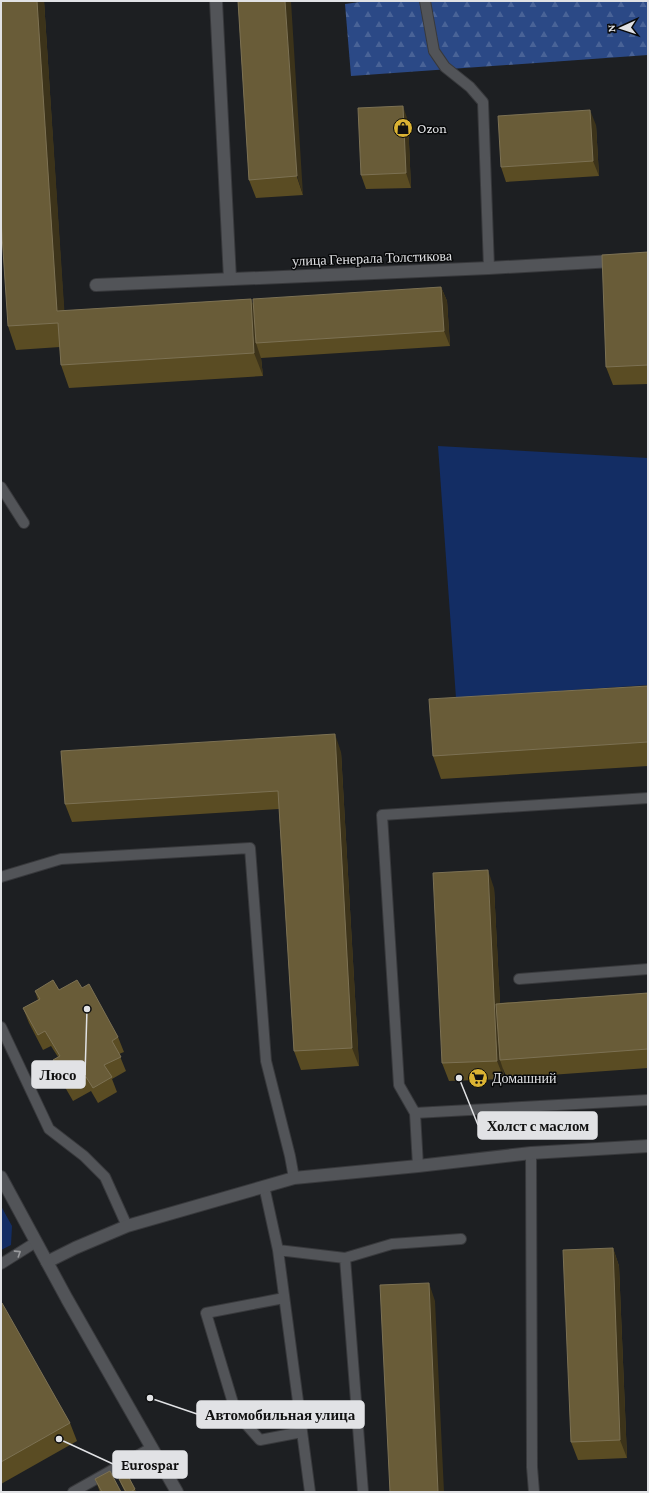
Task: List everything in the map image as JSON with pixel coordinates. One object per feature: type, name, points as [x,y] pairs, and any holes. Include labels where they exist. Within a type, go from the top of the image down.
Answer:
[{"type":"street","points":[[216,1],[230,279]]},
{"type":"street","name":"улица Генерала Толстикова","points":[[96,285],[489,268],[648,259]]},
{"type":"street","points":[[47,1262],[75,1248],[127,1226],[294,1178],[531,1153],[648,1146]]},
{"type":"street","points":[[1,1177],[47,1262],[177,1492]]},
{"type":"lane","points":[[425,1],[434,51],[445,67],[470,87],[482,102],[489,268]]},
{"type":"lane","points":[[1,487],[24,523]]},
{"type":"lane","points":[[418,1166],[415,1113],[399,1086],[382,815],[648,798]]},
{"type":"lane","points":[[1,877],[61,859],[250,848],[266,1062],[290,1156],[294,1178]]},
{"type":"lane","points":[[519,979],[648,969]]},
{"type":"lane","points":[[1,1026],[49,1129],[84,1156],[105,1177],[127,1226]]},
{"type":"lane","points":[[415,1113],[648,1100]]},
{"type":"lane","points":[[531,1153],[532,1467],[534,1492]]},
{"type":"lane","points":[[264,1186],[278,1250],[310,1492]]},
{"type":"lane","points":[[278,1250],[345,1258],[392,1244],[461,1239]]},
{"type":"lane","points":[[1,1264],[36,1242]]},
{"type":"lane","points":[[345,1258],[362,1492]]},
{"type":"lane","points":[[284,1298],[206,1313],[236,1413],[260,1440],[302,1432]]},
{"type":"lane","points":[[73,1492],[90,1488],[152,1448]]},
{"type":"shaded area","points":[[438,446],[648,458],[648,685],[456,698]]},
{"type":"shaded area","points":[[1,1206],[12,1226],[11,1245],[1,1250]]},
{"type":"green space","points":[[367,1],[648,1],[648,55],[351,76],[345,4]]},
{"type":"building","points":[[1,1],[37,1],[57,311],[251,299],[254,353],[61,365],[58,323],[8,326],[1,220]]},
{"type":"building","points":[[238,1],[285,1],[297,176],[249,180]]},
{"type":"building","points":[[403,106],[406,173],[361,175],[358,108]]},
{"type":"building","points":[[590,110],[593,161],[501,167],[498,116]]},
{"type":"building","points":[[648,252],[648,365],[606,367],[602,255]]},
{"type":"building","points":[[441,287],[444,331],[256,343],[253,299]]},
{"type":"building","points":[[648,686],[648,742],[433,756],[429,699]]},
{"type":"building","points":[[335,734],[352,1048],[294,1051],[278,791],[65,804],[61,751]]},
{"type":"building","points":[[488,870],[497,1061],[442,1063],[433,873]]},
{"type":"building","points":[[53,980],[59,990],[77,980],[82,988],[89,984],[118,1037],[112,1041],[121,1057],[104,1065],[112,1077],[93,1088],[86,1077],[68,1087],[53,1060],[60,1056],[45,1031],[38,1035],[23,1008],[40,999],[35,991]]},
{"type":"building","points":[[648,993],[648,1049],[500,1060],[496,1004]]},
{"type":"building","points":[[613,1248],[620,1440],[571,1442],[563,1250]]},
{"type":"building","points":[[429,1283],[438,1492],[390,1492],[380,1285]]},
{"type":"building","points":[[1,1303],[70,1423],[1,1462]]},
{"type":"building","points":[[110,1471],[121,1492],[102,1492],[95,1479]]},
{"type":"building","points":[[127,1474],[135,1489],[131,1492],[126,1492],[119,1479]]},
{"type":"place","name":"Ozon","points":[[403,128]]},
{"type":"place","name":"Люсо","points":[[87,1009]]},
{"type":"place","name":"Холст с маслом","points":[[459,1078]]},
{"type":"place","name":"Домашний","points":[[478,1078]]},
{"type":"place","name":"Автомобильная улица","points":[[150,1398]]},
{"type":"place","name":"Eurospar","points":[[59,1439]]}]
